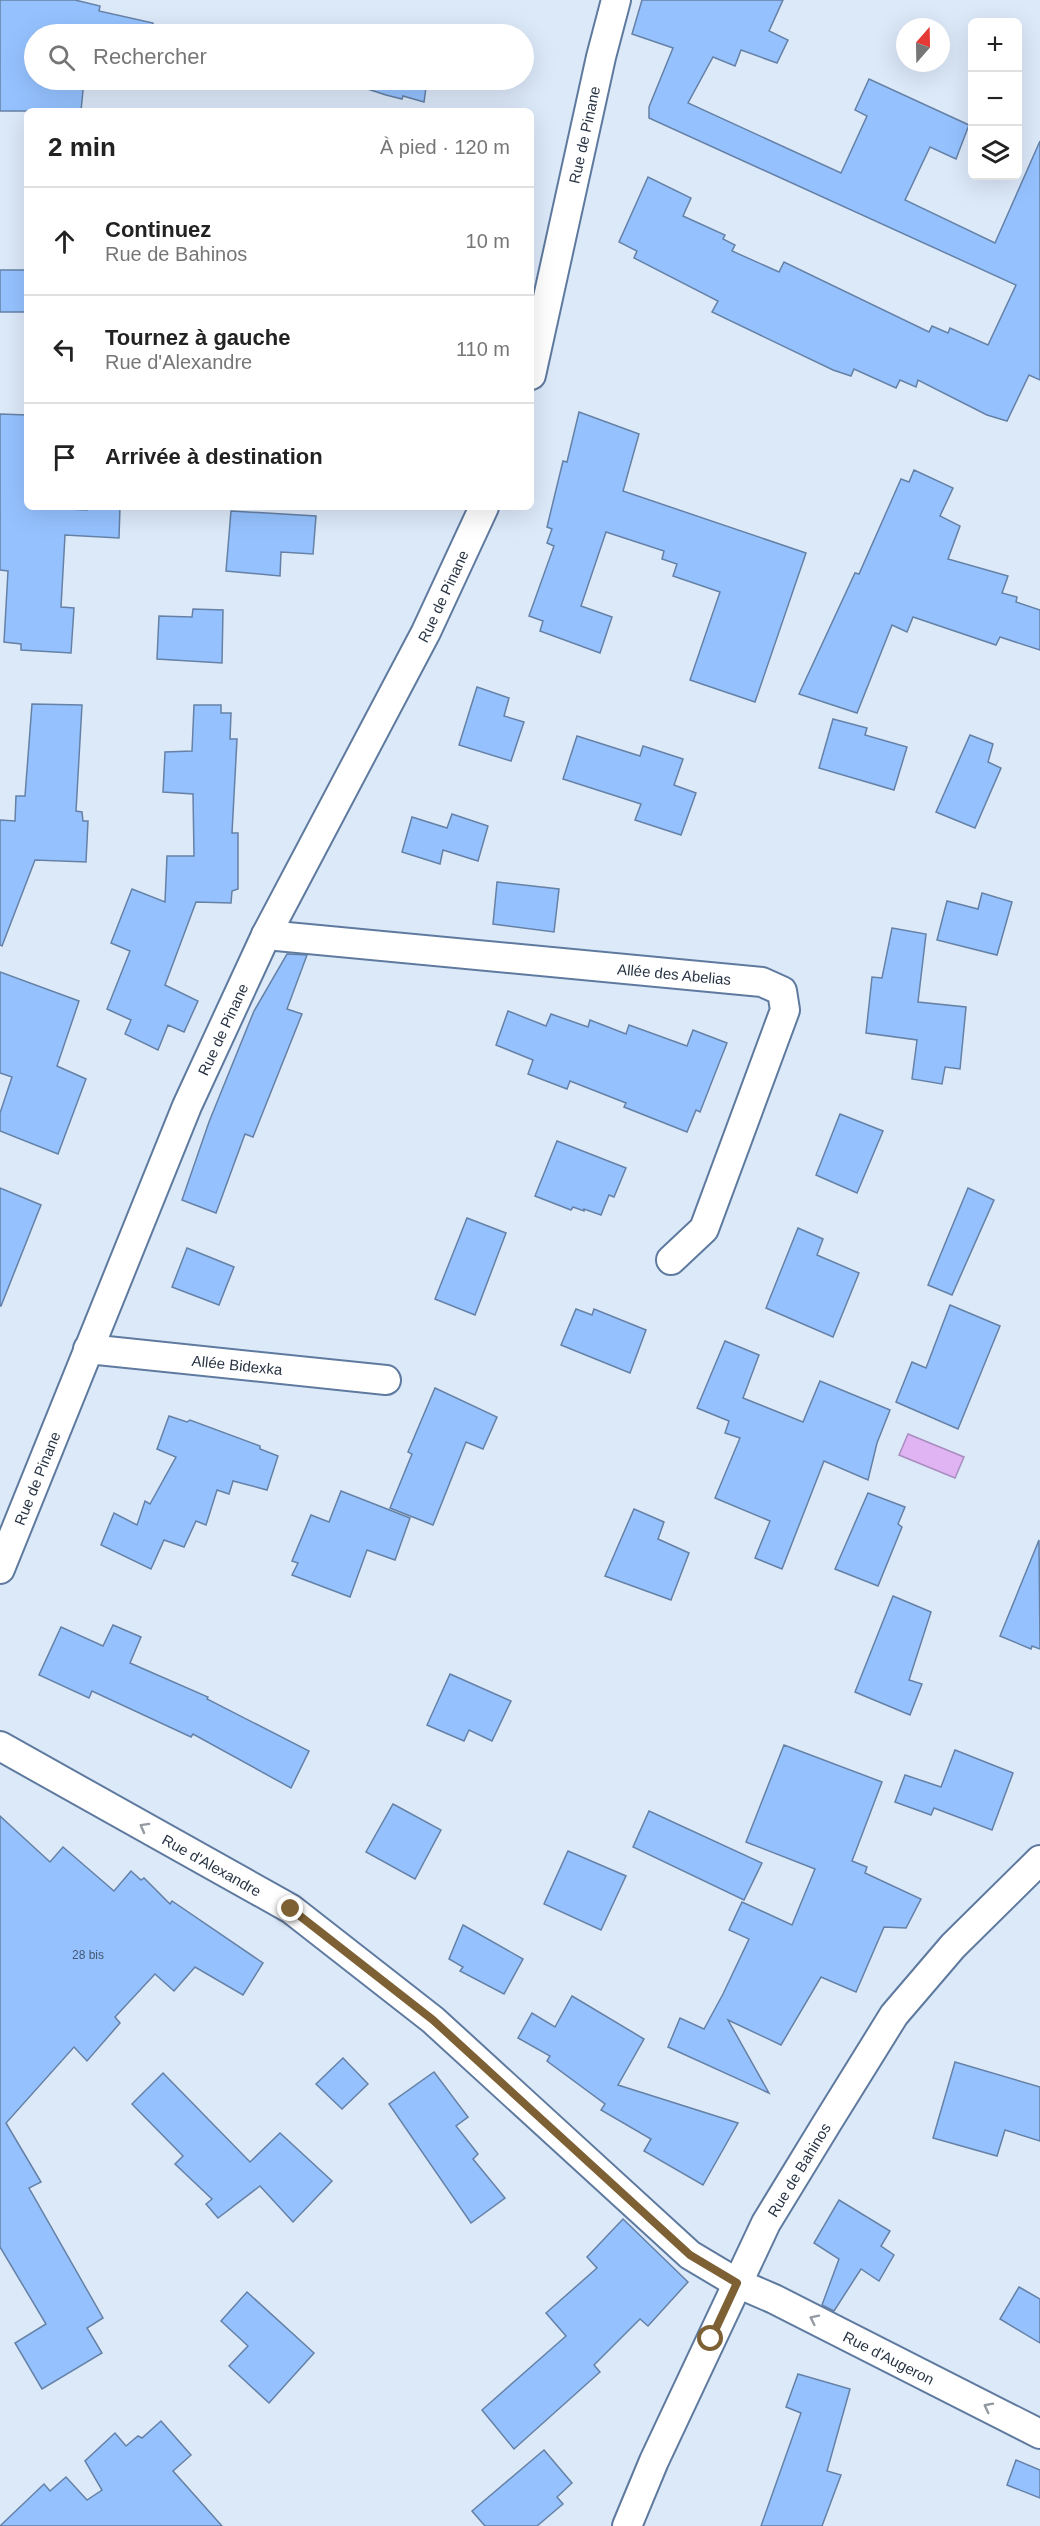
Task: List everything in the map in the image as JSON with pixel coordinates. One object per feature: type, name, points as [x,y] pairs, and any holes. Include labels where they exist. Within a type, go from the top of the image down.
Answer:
[{"type":"street","name":"Rue de Pinane","points":[[534,361],[601,57],[616,0]]},
{"type":"street","name":"Rue de Pinane","points":[[0,1569],[187,1106],[266,936],[426,632],[483,510]]},
{"type":"street","name":"Allée des Abelias","points":[[266,936],[762,982],[782,991],[785,1010],[704,1229],[671,1260]]},
{"type":"street","name":"Allée Bidexka","points":[[88,1349],[386,1380]]},
{"type":"street","name":"Rue d'Alexandre","points":[[0,1746],[291,1909],[433,2020],[690,2255],[737,2283]]},
{"type":"street","name":"Rue de Bahinos","points":[[627,2526],[654,2461],[766,2223],[894,2015],[953,1946],[1040,1860]]},
{"type":"street","name":"Rue d'Augeron","points":[[737,2283],[784,2304],[1040,2434]]},
{"type":"shaded area","points":[[908,1434],[964,1457],[955,1478],[899,1455]]},
{"type":"building","points":[[0,0],[75,0],[100,6],[99,11],[153,23],[24,24],[24,90],[83,90],[81,108],[24,108],[24,111],[0,111]]},
{"type":"building","points":[[642,0],[783,0],[769,31],[788,40],[777,63],[741,50],[735,66],[713,57],[688,103],[841,173],[867,116],[855,110],[869,79],[968,125],[956,159],[930,147],[905,200],[995,243],[1040,141],[1040,380],[1029,375],[1007,421],[987,415],[918,380],[916,387],[900,380],[896,388],[854,369],[851,376],[833,370],[712,312],[718,301],[634,258],[637,251],[619,242],[648,177],[691,198],[683,216],[725,235],[723,239],[735,245],[732,251],[779,272],[784,262],[929,332],[932,326],[948,333],[950,328],[988,345],[1016,285],[649,118],[649,107],[673,48],[632,34]]},
{"type":"building","points":[[371,90],[426,90],[424,102],[403,96],[402,99]]},
{"type":"building","points":[[0,270],[24,270],[24,312],[0,312]]},
{"type":"building","points":[[579,412],[639,434],[623,491],[806,553],[755,702],[690,680],[720,592],[673,576],[677,564],[662,559],[664,551],[606,532],[581,606],[612,617],[600,653],[540,631],[543,621],[529,616],[554,546],[547,543],[552,529],[547,527],[563,461],[567,462]]},
{"type":"building","points":[[0,414],[24,415],[24,510],[120,510],[119,538],[65,535],[61,607],[74,608],[71,653],[21,650],[21,644],[4,642],[8,571],[0,570]]},
{"type":"building","points":[[914,470],[953,488],[940,516],[960,526],[948,559],[1008,576],[1002,593],[1017,597],[1016,602],[1040,610],[1040,650],[1000,637],[996,645],[913,617],[907,632],[892,625],[857,713],[799,694],[855,573],[859,574],[901,479],[909,482]]},
{"type":"building","points":[[231,511],[316,516],[313,554],[281,552],[280,576],[226,571]]},
{"type":"building","points":[[193,609],[223,610],[222,663],[157,659],[159,616],[192,617]]},
{"type":"building","points":[[477,687],[509,698],[504,716],[524,722],[511,761],[459,745]]},
{"type":"building","points":[[32,704],[82,705],[76,811],[82,812],[83,821],[88,821],[86,862],[35,860],[2,946],[0,945],[0,820],[15,821],[16,796],[25,796]]},
{"type":"building","points":[[194,705],[221,705],[221,713],[231,713],[230,739],[237,739],[232,833],[238,833],[238,889],[232,891],[231,903],[196,902],[165,985],[198,1001],[184,1032],[168,1025],[158,1050],[125,1034],[131,1020],[107,1009],[130,951],[111,943],[132,889],[165,902],[167,856],[194,856],[193,794],[163,792],[165,752],[192,751]]},
{"type":"building","points":[[833,719],[867,728],[865,735],[907,747],[894,790],[819,768]]},
{"type":"building","points":[[970,735],[993,744],[988,762],[1001,768],[975,828],[936,812]]},
{"type":"building","points":[[577,736],[640,756],[643,746],[683,759],[674,785],[696,793],[681,835],[635,820],[641,804],[563,779]]},
{"type":"building","points":[[452,814],[488,826],[478,861],[443,850],[440,864],[402,852],[412,817],[447,828]]},
{"type":"building","points":[[497,882],[559,889],[554,932],[493,924]]},
{"type":"building","points":[[982,893],[1012,902],[997,955],[937,940],[947,901],[978,909]]},
{"type":"building","points":[[892,928],[926,934],[918,1002],[966,1007],[960,1069],[945,1067],[942,1084],[912,1079],[917,1040],[866,1033],[872,977],[882,978]]},
{"type":"building","points":[[287,954],[307,955],[287,1009],[302,1014],[253,1137],[245,1134],[216,1213],[182,1200],[209,1122],[254,1011]]},
{"type":"building","points":[[0,972],[79,1001],[57,1066],[86,1079],[58,1154],[0,1131],[0,1113],[12,1077],[0,1073]]},
{"type":"building","points":[[508,1011],[546,1026],[551,1014],[588,1027],[590,1020],[626,1034],[629,1025],[687,1046],[693,1030],[727,1043],[700,1112],[696,1110],[687,1132],[624,1107],[626,1103],[570,1081],[567,1089],[528,1074],[533,1060],[496,1045]]},
{"type":"building","points":[[840,1114],[883,1131],[857,1193],[816,1175]]},
{"type":"building","points":[[557,1141],[626,1168],[614,1197],[609,1195],[601,1215],[573,1207],[571,1210],[535,1196]]},
{"type":"building","points":[[0,1188],[41,1205],[1,1306],[0,1306]]},
{"type":"building","points":[[968,1188],[994,1200],[952,1295],[928,1285]]},
{"type":"building","points":[[467,1218],[506,1233],[475,1315],[435,1299]]},
{"type":"building","points":[[798,1228],[823,1239],[817,1255],[859,1273],[833,1337],[766,1308]]},
{"type":"building","points":[[187,1248],[234,1267],[219,1305],[172,1287]]},
{"type":"building","points":[[950,1305],[1000,1326],[958,1429],[896,1402],[912,1362],[926,1368]]},
{"type":"building","points":[[576,1309],[592,1315],[594,1309],[646,1330],[630,1373],[561,1345]]},
{"type":"building","points":[[725,1341],[759,1355],[743,1398],[803,1422],[820,1381],[890,1410],[877,1443],[868,1480],[824,1461],[782,1569],[755,1558],[770,1521],[715,1498],[740,1438],[725,1433],[729,1421],[697,1408]]},
{"type":"building","points":[[435,1388],[497,1417],[483,1449],[466,1442],[433,1525],[390,1508],[412,1454],[408,1452]]},
{"type":"building","points":[[169,1416],[187,1422],[190,1420],[260,1446],[260,1449],[278,1456],[267,1490],[233,1481],[229,1494],[217,1490],[206,1525],[196,1521],[184,1547],[164,1540],[151,1569],[101,1545],[114,1513],[137,1525],[145,1501],[150,1504],[176,1457],[157,1449]]},
{"type":"building","points":[[341,1491],[410,1518],[395,1560],[367,1550],[350,1597],[292,1575],[298,1563],[292,1561],[311,1515],[329,1522]]},
{"type":"building","points":[[868,1493],[905,1507],[898,1524],[902,1527],[878,1586],[835,1569]]},
{"type":"building","points":[[634,1509],[664,1522],[658,1539],[689,1553],[671,1600],[605,1576]]},
{"type":"building","points":[[1039,1540],[1040,1649],[1032,1646],[1031,1649],[1000,1636]]},
{"type":"building","points":[[893,1596],[931,1612],[909,1680],[922,1684],[910,1715],[855,1692]]},
{"type":"building","points":[[113,1625],[141,1637],[130,1663],[208,1697],[207,1699],[309,1751],[291,1788],[193,1734],[191,1737],[92,1691],[89,1698],[39,1675],[61,1627],[103,1646]]},
{"type":"building","points":[[450,1674],[511,1701],[492,1741],[469,1730],[464,1741],[427,1725]]},
{"type":"building","points":[[784,1745],[882,1782],[852,1861],[867,1867],[865,1873],[921,1899],[906,1928],[884,1927],[856,1992],[821,1977],[781,2045],[728,2020],[769,2093],[668,2047],[680,2018],[704,2029],[723,1994],[749,1939],[729,1930],[742,1902],[792,1925],[815,1869],[746,1842]]},
{"type":"building","points":[[955,1750],[1013,1773],[992,1830],[934,1808],[931,1815],[895,1802],[905,1775],[941,1787]]},
{"type":"building","points":[[393,1804],[441,1830],[415,1879],[366,1852]]},
{"type":"building","points":[[649,1811],[762,1863],[744,1900],[633,1847]]},
{"type":"building","points":[[0,1816],[50,1862],[63,1847],[114,1891],[131,1871],[141,1880],[144,1878],[170,1904],[172,1901],[263,1963],[243,1995],[195,1967],[174,1991],[155,1974],[115,2017],[120,2023],[87,2061],[74,2047],[6,2123],[41,2182],[29,2188],[103,2318],[87,2328],[102,2353],[42,2389],[15,2343],[46,2324],[0,2247]]},
{"type":"building","points":[[568,1851],[626,1876],[601,1930],[544,1904]]},
{"type":"building","points":[[463,1925],[523,1959],[504,1994],[460,1971],[463,1967],[449,1959]]},
{"type":"building","points":[[572,1996],[644,2039],[618,2085],[738,2123],[703,2185],[644,2151],[651,2139],[601,2110],[605,2104],[547,2061],[550,2056],[518,2038],[532,2013],[555,2027]]},
{"type":"building","points":[[343,2058],[368,2084],[342,2109],[316,2084]]},
{"type":"building","points":[[955,2062],[1040,2087],[1040,2141],[1005,2130],[997,2156],[933,2138]]},
{"type":"building","points":[[434,2072],[468,2117],[456,2126],[478,2154],[473,2159],[505,2198],[471,2223],[389,2104]]},
{"type":"building","points":[[163,2073],[250,2162],[280,2133],[332,2181],[293,2222],[260,2186],[218,2218],[206,2204],[212,2199],[175,2164],[183,2156],[132,2104]]},
{"type":"building","points":[[839,2200],[890,2231],[881,2246],[894,2255],[879,2281],[861,2269],[834,2311],[822,2305],[839,2259],[814,2243]]},
{"type":"building","points":[[623,2219],[688,2282],[648,2326],[640,2319],[594,2365],[600,2372],[514,2449],[482,2410],[566,2336],[546,2313],[597,2268],[587,2257]]},
{"type":"building","points":[[1019,2287],[1040,2299],[1040,2343],[1000,2319]]},
{"type":"building","points":[[247,2292],[314,2353],[269,2403],[229,2366],[248,2346],[221,2321]]},
{"type":"building","points":[[798,2374],[850,2389],[827,2471],[841,2475],[822,2526],[761,2526],[801,2413],[786,2407]]},
{"type":"building","points":[[161,2421],[191,2455],[173,2471],[222,2526],[0,2526],[44,2484],[50,2491],[66,2477],[87,2500],[102,2490],[85,2461],[115,2433],[126,2446],[138,2436],[142,2438]]},
{"type":"building","points":[[544,2450],[572,2483],[557,2497],[563,2504],[537,2526],[485,2526],[472,2511]]},
{"type":"building","points":[[1016,2460],[1040,2470],[1040,2498],[1007,2485]]},
{"type":"route","points":[[291,1909],[433,2020],[690,2255],[737,2283],[711,2339]]}]
